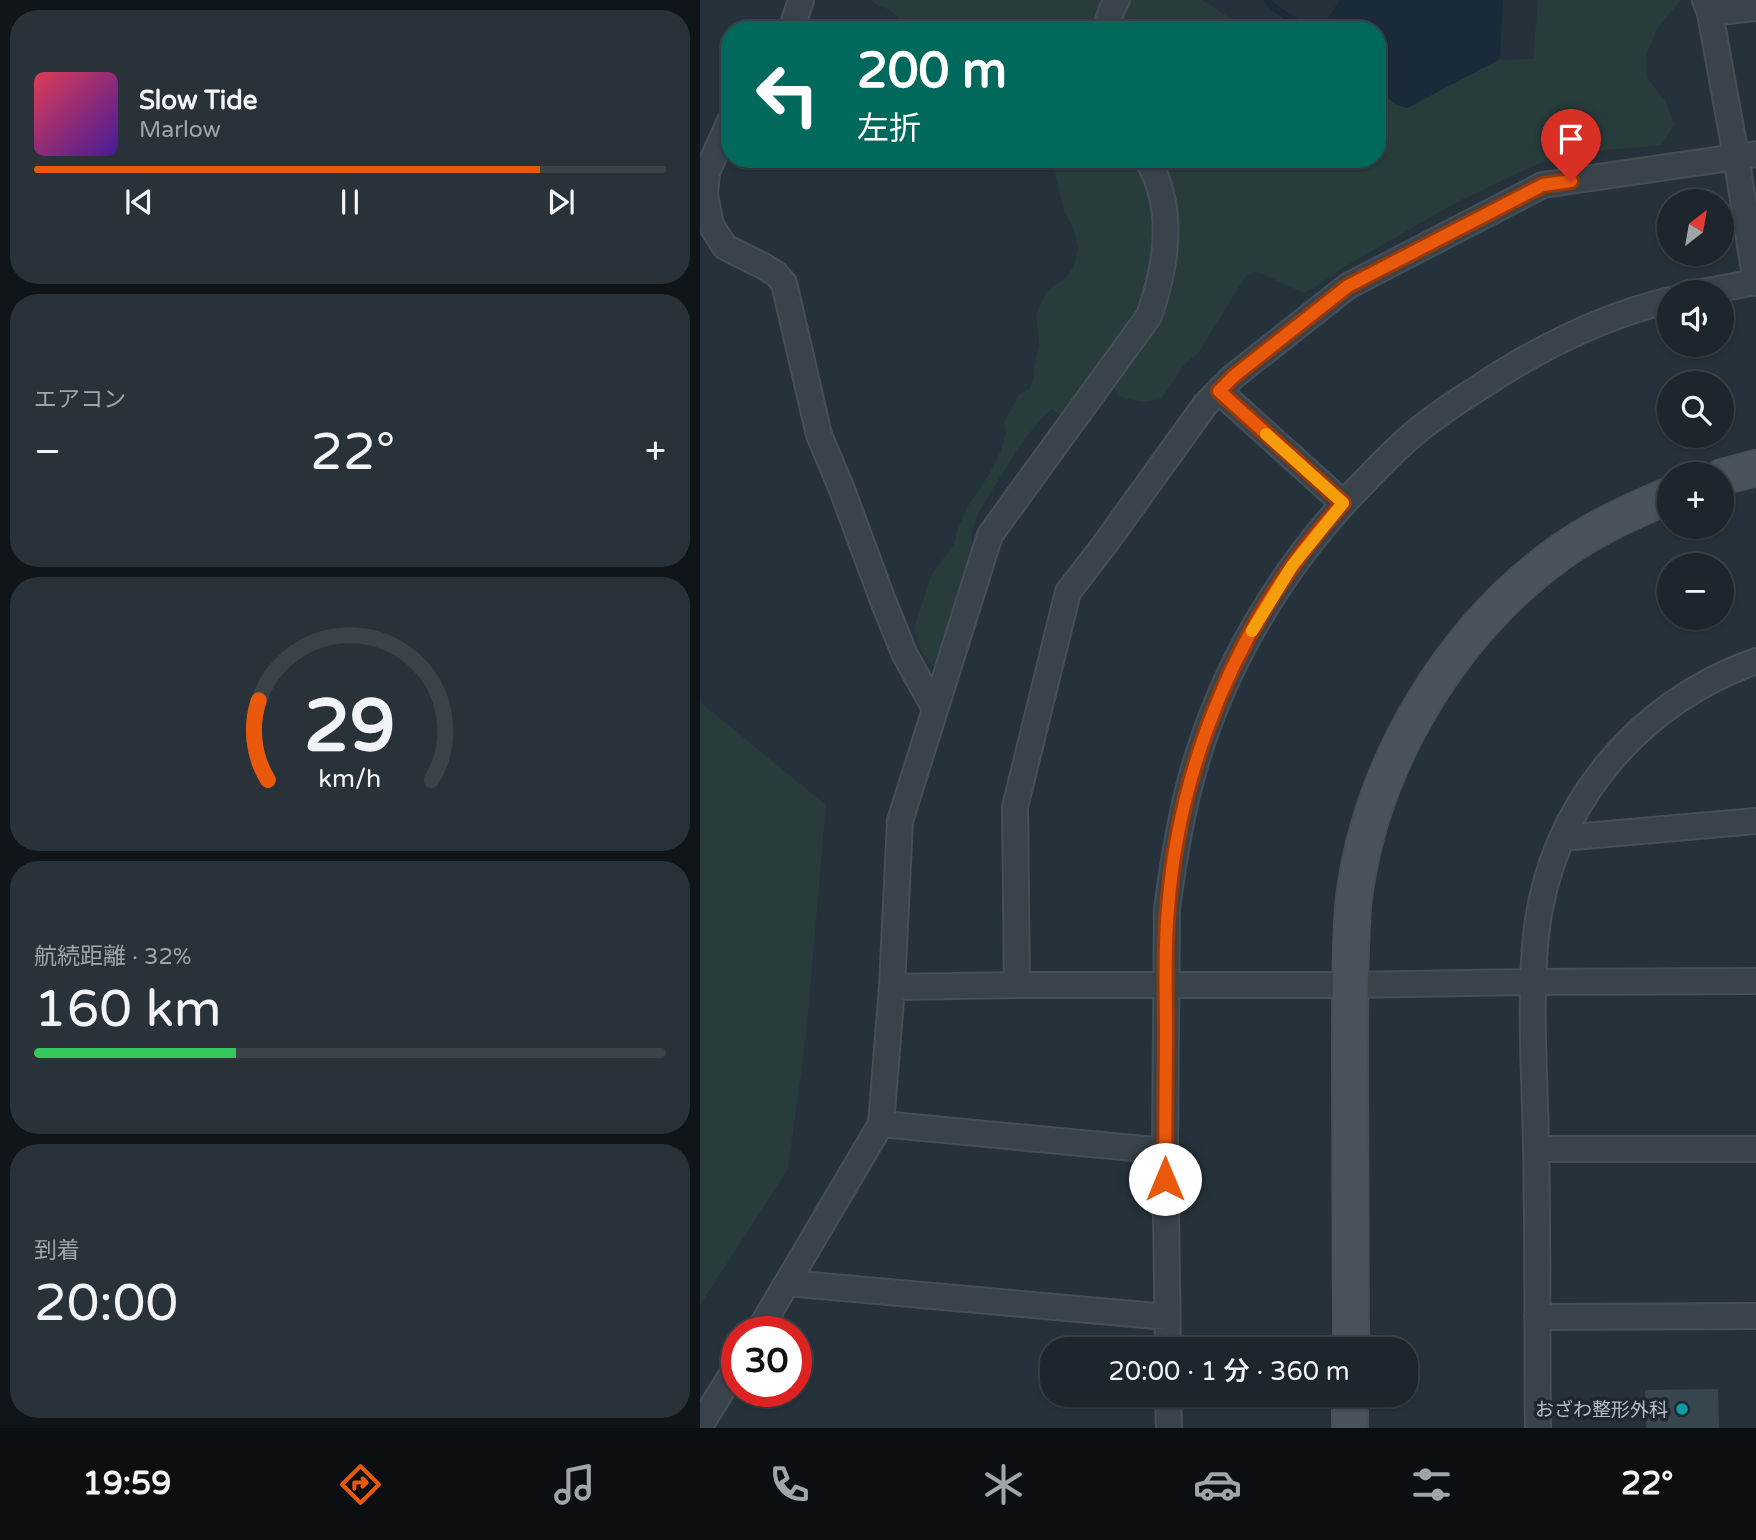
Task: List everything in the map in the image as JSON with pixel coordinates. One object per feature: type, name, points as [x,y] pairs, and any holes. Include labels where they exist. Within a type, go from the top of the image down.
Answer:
[{"type":"street","points":[[794,21],[801,0]]},
{"type":"street","points":[[1108,21],[1117,0]]},
{"type":"street","points":[[1734,286],[1756,282],[1746,155],[1707,6],[1756,8]]},
{"type":"street","points":[[721,142],[708,172],[705,195],[711,225],[726,247],[776,274],[784,284],[819,435],[905,655],[935,709]]},
{"type":"street","points":[[1017,985],[1015,807],[1068,592],[1205,405],[1234,376],[1348,286],[1543,185],[1746,155]]},
{"type":"street","points":[[768,1316],[881,1124],[892,987],[900,821],[990,535],[1149,316],[1158,290],[1167,228],[1162,196],[1152,168]]},
{"type":"street","points":[[1168,1337],[1165,1151],[1167,909],[1179,828],[1188,792],[1214,710],[1231,671],[1272,597],[1299,556],[1343,503],[1421,428],[1496,376],[1537,352],[1610,319],[1657,304]]},
{"type":"street","points":[[1219,391],[1343,503]]},
{"type":"street","points":[[1734,474],[1756,468]]},
{"type":"street","points":[[1351,1337],[1350,985],[1353,911],[1370,822],[1383,785],[1412,722],[1430,692],[1467,639],[1490,613],[1535,571],[1559,553],[1607,523],[1657,501]]},
{"type":"street","points":[[1538,1428],[1533,982],[1536,934],[1545,886],[1562,838],[1581,800],[1631,737],[1672,703],[1724,674],[1756,661]]},
{"type":"street","points":[[1562,838],[1756,821]]},
{"type":"street","points":[[892,987],[1756,981]]},
{"type":"street","points":[[881,1124],[1165,1151]]},
{"type":"street","points":[[1536,1149],[1756,1149]]},
{"type":"street","points":[[788,1283],[1167,1317]]},
{"type":"street","points":[[1537,1317],[1756,1315]]},
{"type":"street","points":[[700,1426],[721,1392]]},
{"type":"street","points":[[1168,1407],[1168,1428]]},
{"type":"street","points":[[1350,1407],[1350,1428]]},
{"type":"green space","points":[[871,0],[1105,0],[1095,21],[902,21],[890,10]]},
{"type":"green space","points":[[1128,0],[1202,0],[1235,21],[1118,21]]},
{"type":"green space","points":[[1538,0],[1681,0],[1657,29],[1646,56],[1647,78],[1665,101],[1675,124],[1661,145],[1595,151],[1540,163],[1457,202],[1303,293],[1256,271],[1245,277],[1199,352],[1185,364],[1161,399],[1142,402],[1118,396],[1112,386],[1158,318],[1159,168],[1386,168],[1386,97],[1407,108],[1498,60],[1533,59]]},
{"type":"green space","points":[[1054,168],[1140,168],[1150,192],[1155,221],[1155,243],[1147,290],[1129,326],[1062,416],[1051,409],[1038,422],[1017,450],[977,515],[971,535],[973,553],[935,668],[922,653],[914,628],[932,574],[954,544],[968,506],[1001,451],[1006,433],[1004,422],[1019,395],[1030,388],[1039,342],[1036,315],[1047,291],[1066,278],[1074,266],[1078,248],[1074,229],[1064,212]]},
{"type":"green space","points":[[700,702],[826,805],[806,1036],[788,1169],[700,1305]]},
{"type":"water","points":[[1340,0],[1503,0],[1498,60],[1407,108],[1386,97],[1386,21],[1326,21]]},
{"type":"building","name":"おざわ整形外科","points":[[1718,1389],[1719,1428],[1646,1428],[1645,1390]]},
{"type":"waterway","points":[[1267,0],[1295,21]]},
{"type":"slow traffic","points":[[1252,631],[1292,566],[1343,503],[1266,434]]},
{"type":"place","name":"おざわ整形外科","points":[[1682,1409]]},
{"type":"route","points":[[1165,1179],[1167,909],[1179,828],[1188,792],[1214,710],[1252,631],[1292,566],[1343,503],[1219,391],[1234,376],[1348,286],[1543,185],[1571,181]]}]
